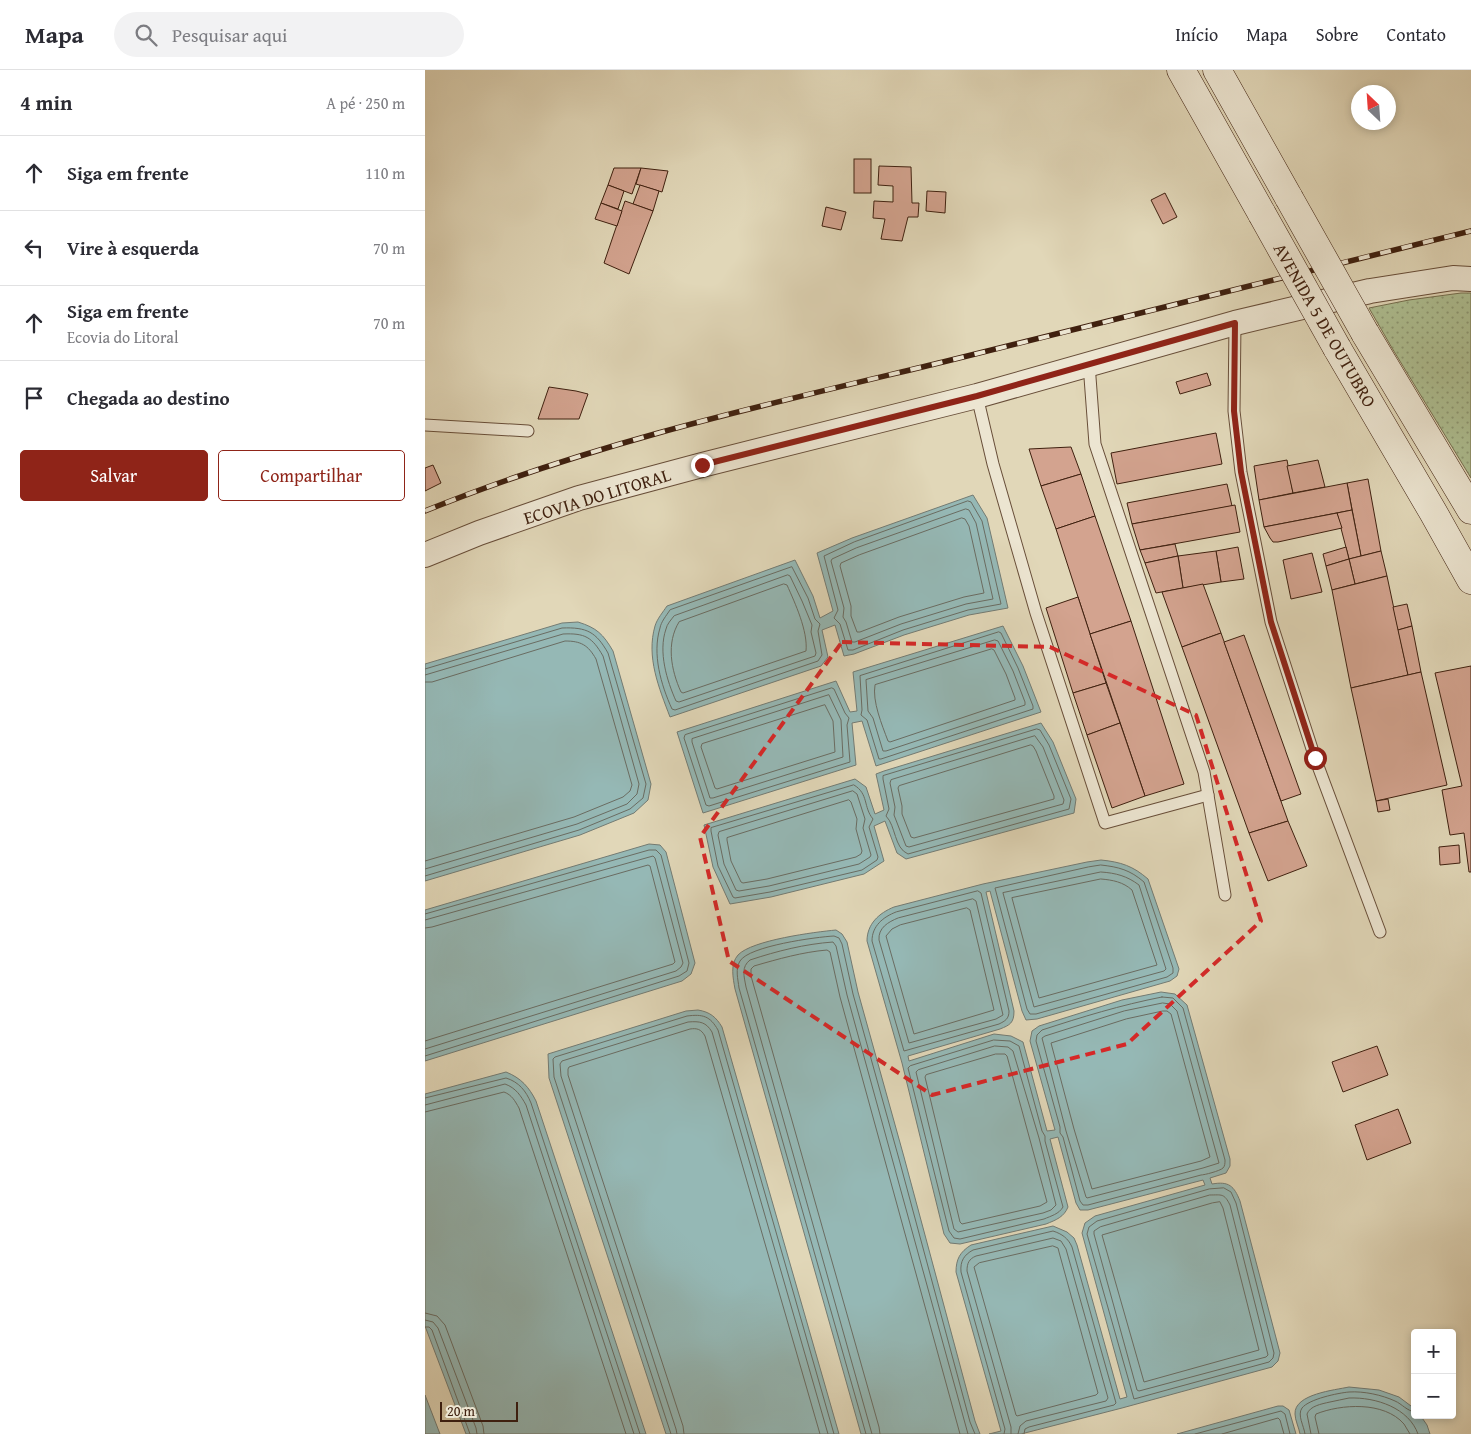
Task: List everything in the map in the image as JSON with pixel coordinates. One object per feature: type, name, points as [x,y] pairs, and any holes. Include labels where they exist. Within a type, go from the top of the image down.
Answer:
[{"type":"main road","name":"AVENIDA 5 DE OUTUBRO","points":[[1181,70],[1337,348],[1471,580]]},
{"type":"main road","name":"AVENIDA 5 DE OUTUBRO","points":[[1217,70],[1365,333],[1471,510]]},
{"type":"street","name":"ECOVIA DO LITORAL","points":[[425,556],[479,534],[579,498],[977,396],[1235,323],[1370,291],[1453,278],[1471,279]]},
{"type":"lane","points":[[1235,323],[1234,411],[1241,472],[1271,622],[1315,758],[1380,932]]},
{"type":"lane","points":[[1089,364],[1095,444],[1204,772],[1225,895]]},
{"type":"lane","points":[[977,396],[993,464],[1036,613],[1105,823],[1208,795]]},
{"type":"lane","points":[[425,425],[528,431]]},
{"type":"highlighted area","points":[[842,642],[1050,647],[1196,715],[1261,921],[1127,1044],[932,1095],[729,961],[700,837]]},
{"type":"green space","points":[[1471,293],[1471,478],[1369,308]]},
{"type":"water","points":[[973,495],[987,518],[1008,608],[969,615],[844,656],[835,625],[822,630],[828,657],[821,666],[670,717],[655,672],[652,649],[655,626],[667,606],[795,560],[813,596],[820,618],[833,611],[817,553],[852,538]]},
{"type":"water","points":[[578,622],[599,632],[613,651],[651,784],[648,800],[634,813],[580,835],[425,881],[425,664],[562,623]]},
{"type":"water","points":[[1003,626],[1023,666],[1041,712],[876,766],[862,721],[852,723],[856,765],[703,813],[677,732],[836,681],[850,712],[857,711],[853,672]]},
{"type":"water","points":[[1041,723],[1053,742],[1076,799],[1074,813],[906,859],[897,853],[885,821],[874,826],[884,861],[864,874],[771,897],[730,904],[713,867],[704,825],[855,779],[866,787],[875,814],[884,810],[876,774]]},
{"type":"water","points":[[649,844],[660,845],[666,852],[695,963],[691,974],[682,981],[425,1061],[425,910]]},
{"type":"water","points":[[1101,860],[1126,865],[1148,879],[1179,969],[1177,976],[1170,981],[1037,1019],[1026,1020],[990,891],[986,892],[1014,1011],[1012,1021],[1009,1025],[1000,1029],[908,1056],[909,1061],[994,1034],[1011,1036],[1023,1042],[1047,1131],[1055,1130],[1030,1041],[1032,1031],[1039,1026],[1122,1000],[1161,992],[1175,994],[1187,1005],[1230,1159],[1230,1166],[1226,1173],[1210,1178],[1212,1184],[1223,1183],[1233,1188],[1240,1201],[1280,1353],[1278,1361],[1272,1367],[1021,1434],[989,1434],[1001,1431],[956,1272],[961,1253],[971,1245],[1053,1226],[1067,1232],[1074,1238],[1120,1399],[1127,1397],[1082,1233],[1085,1223],[1095,1216],[1205,1185],[1203,1180],[1088,1210],[1080,1210],[1076,1203],[1058,1137],[1050,1139],[1068,1207],[1062,1216],[1046,1224],[960,1244],[950,1243],[944,1234],[902,1063],[867,941],[869,929],[883,912],[894,907],[983,884]]},
{"type":"water","points":[[836,930],[842,934],[847,942],[858,992],[980,1434],[861,1434],[735,989],[733,976],[735,959],[745,950],[756,945],[784,938]]},
{"type":"water","points":[[698,1010],[712,1016],[722,1027],[839,1434],[666,1434],[549,1078],[548,1054],[686,1011]]},
{"type":"water","points":[[506,1072],[524,1084],[536,1101],[646,1434],[466,1434],[425,1326],[425,1094]]},
{"type":"water","points":[[1349,1387],[1379,1390],[1399,1397],[1411,1406],[1411,1419],[1423,1419],[1430,1434],[1300,1434],[1295,1414],[1296,1407],[1308,1397]]},
{"type":"water","points":[[425,1395],[440,1434],[425,1434]]},
{"type":"water","points":[[1283,1406],[1289,1410],[1296,1434],[1177,1434]]},
{"type":"building","points":[[854,159],[871,159],[871,193],[854,193]]},
{"type":"building","points":[[879,166],[911,167],[912,203],[919,203],[918,217],[908,217],[902,241],[881,239],[885,219],[873,218],[874,201],[893,202],[893,186],[878,185]]},
{"type":"building","points":[[614,168],[641,168],[632,194],[608,185]]},
{"type":"building","points":[[641,168],[668,171],[662,192],[636,184]]},
{"type":"building","points":[[608,185],[624,191],[618,209],[601,203]]},
{"type":"building","points":[[640,185],[659,191],[653,211],[633,204]]},
{"type":"building","points":[[927,191],[946,192],[945,213],[926,211]]},
{"type":"building","points":[[1165,193],[1177,217],[1163,224],[1151,200]]},
{"type":"building","points":[[625,201],[653,211],[629,274],[604,263]]},
{"type":"building","points":[[601,203],[622,211],[617,226],[595,219]]},
{"type":"building","points":[[826,207],[846,212],[841,230],[822,226]]},
{"type":"building","points":[[1207,373],[1211,385],[1180,394],[1176,382]]},
{"type":"building","points":[[549,387],[588,394],[579,419],[538,419]]},
{"type":"building","points":[[1216,433],[1222,464],[1117,484],[1111,453]]},
{"type":"building","points":[[1071,447],[1081,474],[1041,486],[1029,449]]},
{"type":"building","points":[[1287,460],[1293,493],[1259,500],[1254,466]]},
{"type":"building","points":[[1318,460],[1325,487],[1293,493],[1287,466]]},
{"type":"building","points":[[433,465],[441,483],[425,491],[425,468]]},
{"type":"building","points":[[1081,474],[1095,516],[1056,529],[1041,486]]},
{"type":"building","points":[[1368,479],[1381,551],[1361,556],[1347,483]]},
{"type":"building","points":[[1347,483],[1352,510],[1264,527],[1259,500]]},
{"type":"building","points":[[1227,484],[1232,506],[1132,524],[1127,503]]},
{"type":"building","points":[[1235,505],[1240,532],[1140,550],[1132,524]]},
{"type":"building","points":[[1352,510],[1361,556],[1349,559],[1337,513]]},
{"type":"building","points":[[1337,513],[1342,528],[1278,542],[1273,542],[1264,527]]},
{"type":"building","points":[[1095,516],[1131,621],[1090,634],[1056,529]]},
{"type":"building","points":[[1175,544],[1178,556],[1145,563],[1140,550]]},
{"type":"building","points":[[1238,547],[1244,579],[1221,582],[1216,551]]},
{"type":"building","points":[[1346,547],[1349,559],[1326,566],[1323,554]]},
{"type":"building","points":[[1216,551],[1221,582],[1183,588],[1178,556]]},
{"type":"building","points":[[1381,551],[1387,576],[1355,584],[1349,559]]},
{"type":"building","points":[[1312,553],[1322,592],[1291,599],[1283,560]]},
{"type":"building","points":[[1178,556],[1183,588],[1156,593],[1145,563]]},
{"type":"building","points":[[1349,559],[1355,584],[1332,590],[1326,566]]},
{"type":"building","points":[[1387,576],[1408,675],[1351,688],[1332,590]]},
{"type":"building","points":[[1203,584],[1221,633],[1182,647],[1162,592]]},
{"type":"building","points":[[1078,597],[1106,683],[1073,693],[1046,608]]},
{"type":"building","points":[[1407,604],[1412,626],[1398,630],[1393,607]]},
{"type":"building","points":[[1131,621],[1184,784],[1145,796],[1090,634]]},
{"type":"building","points":[[1412,626],[1421,672],[1408,675],[1398,630]]},
{"type":"building","points":[[1221,633],[1288,821],[1249,833],[1182,647]]},
{"type":"building","points":[[1244,635],[1301,794],[1281,801],[1224,642]]},
{"type":"building","points":[[1471,666],[1471,872],[1469,872],[1464,833],[1450,835],[1442,790],[1462,786],[1435,673]]},
{"type":"building","points":[[1421,672],[1447,785],[1376,801],[1351,688]]},
{"type":"building","points":[[1106,683],[1120,723],[1087,735],[1073,693]]},
{"type":"building","points":[[1120,723],[1145,796],[1112,808],[1087,735]]},
{"type":"building","points":[[1388,799],[1390,810],[1378,812],[1376,801]]},
{"type":"building","points":[[1288,821],[1307,866],[1268,881],[1249,833]]},
{"type":"building","points":[[1459,845],[1460,863],[1440,865],[1439,847]]},
{"type":"building","points":[[1377,1046],[1388,1075],[1343,1092],[1332,1062]]},
{"type":"building","points":[[1398,1109],[1411,1143],[1367,1160],[1355,1125]]},
{"type":"railway","points":[[425,511],[552,465],[681,427],[1471,231]]},
{"type":"route","points":[[702,465],[977,396],[1235,323],[1234,411],[1241,472],[1271,622],[1315,758]]}]
